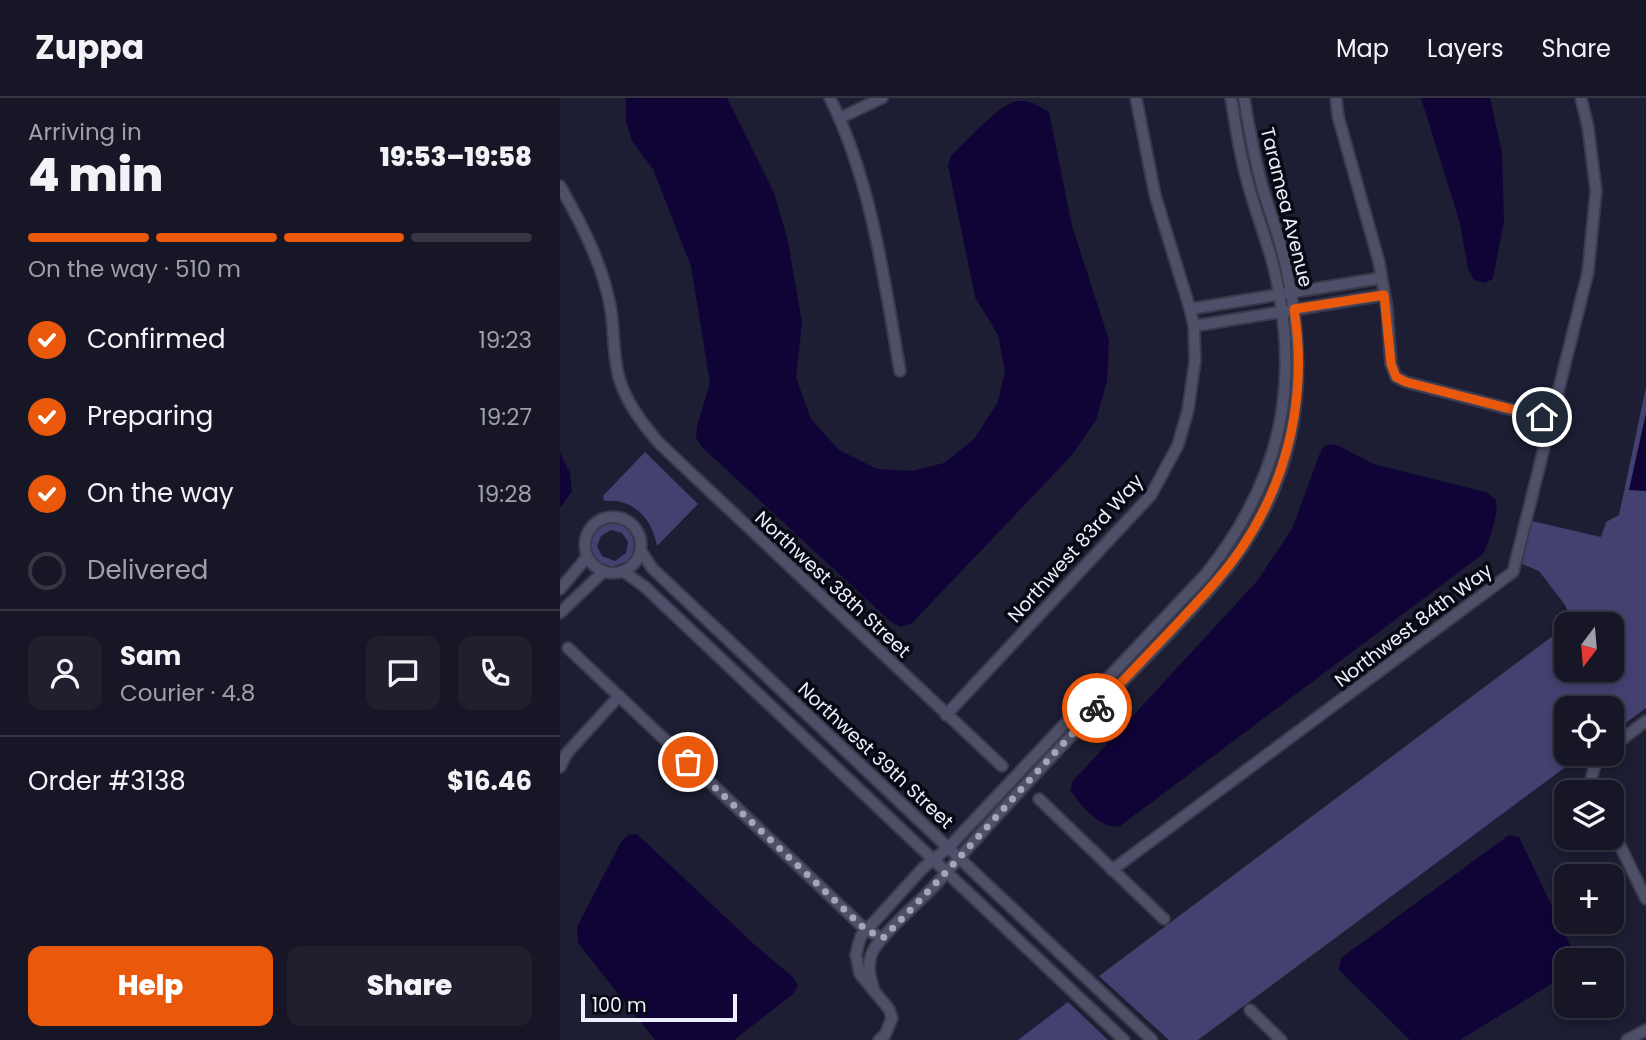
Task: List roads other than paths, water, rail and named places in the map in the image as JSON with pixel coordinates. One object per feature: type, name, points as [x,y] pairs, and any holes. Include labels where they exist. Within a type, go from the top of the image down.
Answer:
[{"type":"street","points":[[830,98],[858,169],[878,250],[900,371]]},
{"type":"street","points":[[840,118],[882,98]]},
{"type":"street","name":"Northwest 83rd Way","points":[[946,715],[1151,495],[1178,445],[1188,410],[1195,361],[1194,326],[1155,195],[1136,98]]},
{"type":"street","name":"Taramea Avenue","points":[[866,930],[1206,574],[1231,542],[1250,510],[1279,431],[1286,350],[1273,263],[1238,144],[1231,98]]},
{"type":"street","name":"Taramea Avenue","points":[[875,992],[870,978],[869,962],[875,947],[1212,586],[1254,529],[1276,483],[1296,412],[1297,331],[1285,264],[1250,137],[1244,98]]},
{"type":"street","points":[[1336,98],[1338,116],[1371,232],[1381,278],[1391,364],[1396,377],[1406,382],[1552,419]]},
{"type":"street","name":"Northwest 84th Way","points":[[1112,870],[1508,576],[1515,566],[1588,272],[1596,191],[1588,127],[1581,98]]},
{"type":"street","name":"Northwest 38th Street","points":[[560,186],[579,219],[597,262],[610,305],[619,379],[642,425],[1002,766]]},
{"type":"street","points":[[1190,309],[1381,278]]},
{"type":"street","points":[[1194,326],[1384,295]]},
{"type":"street","points":[[605,518],[624,519],[632,524],[641,541],[641,551],[632,567],[624,572],[603,572],[591,563],[587,556],[585,538],[589,529],[605,518]]},
{"type":"street","name":"Northwest 39th Street","points":[[641,551],[652,568],[1152,1040]]},
{"type":"street","points":[[560,589],[587,556]]},
{"type":"street","points":[[560,613],[603,572]]},
{"type":"street","name":"Northwest 39th Street","points":[[624,572],[644,586],[1125,1040]]},
{"type":"street","points":[[568,648],[866,930],[883,938]]},
{"type":"street","points":[[560,766],[567,753],[619,696]]},
{"type":"street","points":[[1624,738],[1646,721]]},
{"type":"street","points":[[1039,799],[1164,919]]},
{"type":"street","points":[[1622,850],[1646,900]]},
{"type":"street","points":[[866,930],[858,946],[857,963],[860,974],[889,1009],[892,1018],[885,1035],[879,1040]]},
{"type":"street","points":[[1250,1010],[1282,1040]]},
{"type":"street","points":[[1627,1040],[1646,1030]]}]
